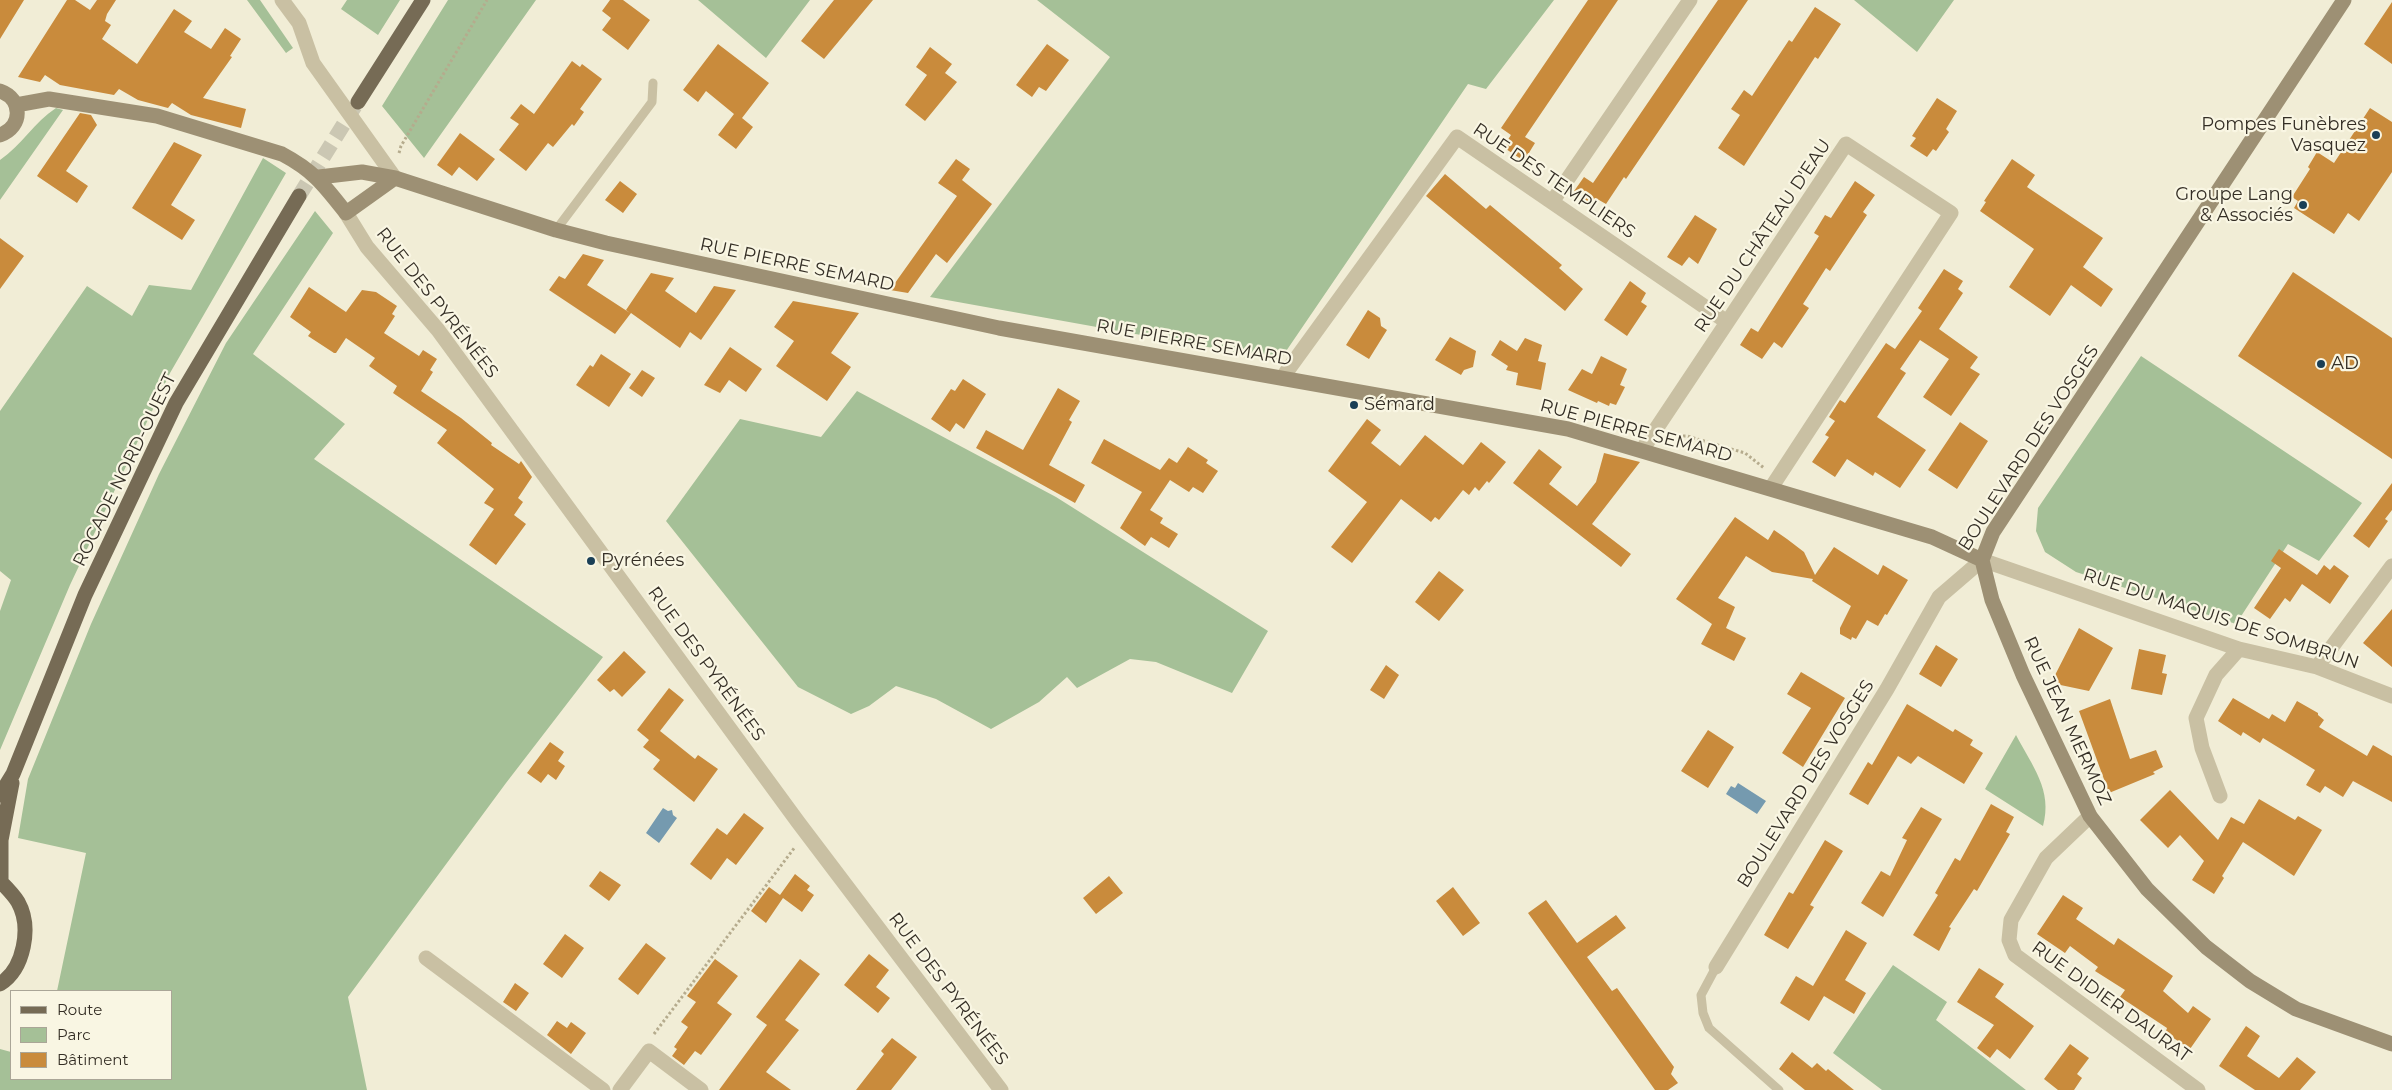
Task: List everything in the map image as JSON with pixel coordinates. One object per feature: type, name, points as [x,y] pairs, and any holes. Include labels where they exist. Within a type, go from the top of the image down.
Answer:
[{"type":"main road","points":[[358,102],[423,0]]},
{"type":"main road","name":"BOULEVARD DES VOSGES","points":[[1982,560],[1993,532],[2344,0]]},
{"type":"main road","points":[[0,91],[7,94],[16,105],[18,112],[14,126],[0,135]]},
{"type":"main road","points":[[16,105],[49,99],[157,116],[282,154],[301,163],[319,177],[346,213],[394,178]]},
{"type":"main road","name":"RUE PIERRE SEMARD","points":[[319,177],[362,172],[394,178],[556,230],[606,243],[999,328],[1568,428],[1932,537],[1982,560]]},
{"type":"main road","name":"ROCADE NORD-OUEST","points":[[0,796],[13,774],[84,595],[176,404],[299,196]]},
{"type":"main road","name":"RUE JEAN MERMOZ","points":[[1982,560],[1992,600],[2023,675],[2090,816],[2147,889],[2206,947],[2250,981],[2296,1009],[2392,1044]]},
{"type":"main road","name":"ROCADE NORD-OUEST","points":[[0,882],[1,840],[13,774]]},
{"type":"main road","points":[[0,882],[19,903],[26,930],[21,957],[5,981],[0,984]]},
{"type":"street","points":[[282,0],[299,23],[313,63],[394,178]]},
{"type":"street","points":[[1552,202],[1690,0]]},
{"type":"street","name":"RUE DES TEMPLIERS","points":[[1282,378],[1457,137],[1727,322]]},
{"type":"street","name":"RUE DU CHÂTEAU D'EAU","points":[[1642,450],[1846,144],[1951,213],[1771,488]]},
{"type":"street","name":"RUE DES PYRÉNÉES","points":[[346,213],[367,247],[438,330],[806,832],[1001,1090]]},
{"type":"street","name":"RUE DU MAQUIS DE SOMBRUN","points":[[1982,560],[2239,649],[2317,667],[2392,696]]},
{"type":"street","name":"BOULEVARD DES VOSGES","points":[[1716,967],[1887,689],[1939,597],[1982,560]]},
{"type":"street","points":[[2317,667],[2392,566]]},
{"type":"street","points":[[2220,796],[2202,748],[2196,718],[2216,675],[2239,649]]},
{"type":"street","name":"RUE DIDIER DAURAT","points":[[2090,816],[2046,858],[2011,920],[2009,940],[2015,955],[2198,1090]]},
{"type":"street","points":[[426,958],[603,1090]]},
{"type":"street","points":[[620,1090],[649,1051],[701,1090]]},
{"type":"lane","points":[[556,230],[652,102],[653,82]]},
{"type":"lane","points":[[1716,967],[1701,996],[1703,1013],[1709,1028],[1779,1090]]},
{"type":"path","points":[[394,178],[401,146],[487,0]]},
{"type":"path","points":[[649,1051],[650,1039],[806,832]]},
{"type":"green space","points":[[247,0],[260,0],[293,48],[286,53]]},
{"type":"green space","points":[[347,0],[400,0],[378,35],[341,9]]},
{"type":"green space","points":[[448,0],[536,0],[424,158],[382,106]]},
{"type":"green space","points":[[698,0],[810,0],[766,58]]},
{"type":"green space","points":[[1037,0],[1554,0],[1486,89],[1468,84],[1280,360],[930,297],[1110,57]]},
{"type":"green space","points":[[1854,0],[1954,0],[1917,52]]},
{"type":"green space","points":[[56,108],[63,110],[0,200],[0,160]]},
{"type":"green space","points":[[263,158],[286,173],[170,373],[70,585],[0,750],[0,611],[11,580],[0,571],[0,411],[87,286],[132,316],[149,285],[191,290]]},
{"type":"green space","points":[[315,211],[333,233],[253,354],[345,424],[314,459],[603,657],[506,783],[348,997],[367,1090],[0,1090],[0,1049],[10,1052],[10,1080],[172,1080],[172,990],[57,990],[86,853],[18,838],[28,779],[91,624],[159,474],[226,343]]},
{"type":"green space","points":[[2141,356],[2362,503],[2319,561],[2288,544],[2236,624],[2076,572],[2045,552],[2036,531],[2038,508]]},
{"type":"green space","points":[[857,391],[1056,497],[1268,631],[1232,693],[1156,662],[1130,659],[1077,688],[1067,677],[1039,702],[991,729],[936,699],[896,686],[869,706],[851,714],[798,687],[666,521],[740,419],[821,437]]},
{"type":"green space","points":[[2016,735],[2034,768],[2043,790],[2045,813],[2043,826],[1985,789]]},
{"type":"green space","points":[[1893,965],[1947,1002],[1936,1020],[2026,1090],[1882,1090],[1833,1053]]},
{"type":"water","points":[[1738,783],[1766,801],[1757,814],[1726,794],[1731,786],[1735,788]]},
{"type":"water","points":[[663,808],[668,811],[672,810],[673,815],[677,818],[659,843],[646,833]]},
{"type":"building","points":[[0,0],[24,0],[0,39]]},
{"type":"building","points":[[67,0],[75,0],[90,10],[97,0],[116,0],[105,21],[111,25],[102,39],[137,64],[174,9],[192,21],[184,32],[211,49],[225,28],[241,39],[230,56],[232,57],[203,98],[246,109],[241,128],[191,115],[172,103],[168,108],[138,100],[119,89],[114,95],[60,85],[45,75],[40,82],[18,77]]},
{"type":"building","points":[[610,0],[623,0],[650,20],[628,50],[602,30],[611,18],[602,11]]},
{"type":"building","points":[[834,0],[873,0],[824,59],[801,41]]},
{"type":"building","points":[[1588,0],[1618,0],[1525,137],[1535,143],[1524,161],[1503,147],[1511,135],[1501,128]]},
{"type":"building","points":[[1718,0],[1748,0],[1626,179],[1624,177],[1606,204],[1599,200],[1593,208],[1572,194],[1584,177],[1593,183]]},
{"type":"building","points":[[2392,2],[2392,64],[2364,44]]},
{"type":"building","points":[[1815,7],[1841,24],[1818,59],[1815,57],[1744,166],[1718,148],[1740,115],[1731,109],[1744,90],[1752,96],[1789,40],[1792,42]]},
{"type":"building","points":[[718,44],[769,83],[742,118],[753,127],[736,149],[718,135],[734,114],[706,91],[698,102],[683,90]]},
{"type":"building","points":[[1047,44],[1069,60],[1046,91],[1039,87],[1032,97],[1016,85]]},
{"type":"building","points":[[930,47],[952,64],[945,73],[957,82],[925,121],[905,105],[927,75],[916,67]]},
{"type":"building","points":[[572,61],[580,67],[582,64],[602,79],[580,109],[584,112],[574,126],[572,124],[553,147],[548,143],[526,171],[499,150],[519,124],[510,118],[521,104],[534,114]]},
{"type":"building","points":[[1937,98],[1957,111],[1946,129],[1949,132],[1936,151],[1933,149],[1927,157],[1910,146],[1916,138],[1912,136]]},
{"type":"building","points":[[2370,108],[2392,122],[2392,172],[2359,221],[2348,213],[2334,234],[2294,208],[2298,201],[2292,197],[2310,169],[2308,167],[2317,152],[2334,163]]},
{"type":"building","points":[[80,113],[91,115],[97,125],[66,171],[88,186],[77,203],[37,176]]},
{"type":"building","points":[[460,133],[495,159],[477,181],[459,167],[452,176],[437,165]]},
{"type":"building","points":[[174,142],[202,155],[171,205],[195,220],[182,240],[132,208]]},
{"type":"building","points":[[956,159],[970,169],[962,180],[992,204],[947,263],[936,254],[908,293],[890,290],[957,196],[938,183]]},
{"type":"building","points":[[2012,159],[2035,175],[2027,187],[2103,238],[2083,267],[2113,289],[2101,307],[2071,285],[2050,316],[2009,287],[2034,249],[1980,211],[1986,202],[1984,201]]},
{"type":"building","points":[[1445,174],[1486,209],[1490,205],[1562,265],[1559,268],[1583,289],[1565,311],[1426,196]]},
{"type":"building","points":[[620,181],[637,194],[623,213],[605,200]]},
{"type":"building","points":[[1855,181],[1875,195],[1863,212],[1867,215],[1830,271],[1826,268],[1803,304],[1809,308],[1782,348],[1774,342],[1762,359],[1740,345],[1751,328],[1758,332],[1819,236],[1814,233],[1825,215],[1831,218]]},
{"type":"building","points":[[1695,215],[1717,229],[1698,264],[1689,257],[1682,266],[1667,257]]},
{"type":"building","points":[[0,238],[24,256],[0,289]]},
{"type":"building","points":[[583,254],[604,260],[587,285],[630,313],[626,310],[651,273],[674,278],[665,291],[696,313],[714,286],[736,290],[701,340],[690,332],[680,348],[631,313],[615,334],[549,290],[559,276],[565,279]]},
{"type":"building","points":[[1944,269],[1963,281],[1958,289],[1963,293],[1939,329],[1978,357],[1970,368],[1980,374],[1951,416],[1923,397],[1949,359],[1920,340],[1900,369],[1906,373],[1877,417],[1926,450],[1900,488],[1875,472],[1873,476],[1847,459],[1835,477],[1812,462],[1829,437],[1825,435],[1835,421],[1829,417],[1840,400],[1845,403],[1886,343],[1895,349],[1922,311],[1918,308]]},
{"type":"building","name":"AD","points":[[2293,272],[2392,338],[2392,459],[2238,356]]},
{"type":"building","points":[[1630,281],[1646,293],[1641,302],[1647,306],[1627,336],[1604,320]]},
{"type":"building","points":[[309,287],[346,312],[362,290],[376,292],[397,306],[392,314],[395,316],[384,333],[419,356],[423,350],[437,359],[430,370],[433,372],[421,391],[461,418],[492,443],[491,445],[519,464],[521,461],[532,477],[518,498],[523,502],[514,515],[526,524],[496,565],[469,545],[494,509],[484,503],[494,489],[437,443],[447,430],[393,393],[397,386],[369,366],[375,358],[346,338],[336,353],[334,353],[308,336],[311,332],[290,317]]},
{"type":"building","points":[[793,301],[859,313],[831,353],[851,367],[827,401],[776,366],[794,341],[774,327]]},
{"type":"building","points":[[1368,310],[1380,318],[1381,326],[1387,330],[1369,359],[1346,345]]},
{"type":"building","points":[[1450,337],[1476,351],[1473,367],[1464,370],[1461,375],[1435,360]]},
{"type":"building","points":[[1525,338],[1542,345],[1538,361],[1546,363],[1541,390],[1516,385],[1518,373],[1506,370],[1508,366],[1491,355],[1500,340],[1517,351]]},
{"type":"building","points":[[730,347],[762,369],[746,392],[729,380],[720,393],[704,385]]},
{"type":"building","points":[[601,354],[631,374],[609,407],[576,385],[590,365],[593,367]]},
{"type":"building","points":[[1601,356],[1627,369],[1620,385],[1625,387],[1616,405],[1610,403],[1609,406],[1598,401],[1597,403],[1568,390],[1582,369],[1592,374]]},
{"type":"building","points":[[642,370],[655,378],[642,397],[629,388]]},
{"type":"building","points":[[963,379],[986,394],[964,429],[956,423],[950,432],[931,419],[951,389],[955,391]]},
{"type":"building","points":[[1058,388],[1080,401],[1069,420],[1072,422],[1049,465],[1085,485],[1075,503],[976,448],[986,430],[1023,450]]},
{"type":"building","points":[[1367,419],[1381,430],[1371,443],[1400,466],[1425,435],[1463,465],[1481,442],[1506,462],[1489,483],[1487,481],[1479,491],[1475,487],[1469,495],[1463,490],[1439,520],[1435,517],[1431,522],[1401,499],[1352,563],[1331,547],[1367,502],[1328,471]]},
{"type":"building","points":[[1960,422],[1988,441],[1957,489],[1928,470]]},
{"type":"building","points":[[1104,439],[1160,470],[1169,458],[1177,463],[1188,447],[1208,460],[1206,463],[1218,471],[1203,493],[1193,487],[1189,492],[1170,480],[1150,510],[1163,518],[1160,523],[1178,534],[1169,548],[1151,537],[1145,546],[1120,528],[1142,492],[1091,463]]},
{"type":"building","points":[[1539,449],[1562,467],[1549,484],[1577,506],[1596,482],[1604,453],[1640,462],[1592,524],[1631,554],[1621,567],[1513,483]]},
{"type":"building","points":[[2392,483],[2392,510],[2385,519],[2388,521],[2369,548],[2353,536]]},
{"type":"building","points":[[1735,517],[1768,540],[1774,530],[1787,539],[1804,552],[1815,575],[1834,547],[1878,575],[1883,565],[1908,580],[1887,615],[1885,614],[1878,626],[1867,620],[1856,639],[1852,637],[1851,640],[1840,634],[1840,628],[1851,606],[1812,581],[1813,579],[1772,572],[1746,556],[1718,598],[1735,607],[1726,628],[1746,638],[1734,661],[1701,644],[1712,624],[1676,599]]},
{"type":"building","points":[[2279,549],[2317,575],[2324,565],[2330,570],[2334,565],[2349,576],[2330,604],[2302,584],[2290,602],[2285,598],[2270,619],[2254,608],[2281,568],[2271,561]]},
{"type":"building","points":[[1439,571],[1464,590],[1439,621],[1415,602]]},
{"type":"building","points":[[2392,609],[2392,667],[2363,643]]},
{"type":"building","points":[[2079,628],[2113,648],[2089,691],[2051,683]]},
{"type":"building","points":[[1936,645],[1958,659],[1941,687],[1919,674]]},
{"type":"building","points":[[2139,649],[2166,655],[2162,673],[2167,674],[2162,695],[2131,689]]},
{"type":"building","points":[[624,651],[646,672],[622,697],[614,689],[610,692],[597,680]]},
{"type":"building","points":[[1386,665],[1399,675],[1384,699],[1370,690]]},
{"type":"building","points":[[1801,672],[1845,698],[1803,767],[1782,753],[1811,708],[1787,694]]},
{"type":"building","points":[[669,688],[684,700],[660,731],[695,759],[698,755],[718,769],[694,802],[653,769],[660,760],[643,747],[649,740],[637,730]]},
{"type":"building","points":[[2233,698],[2269,719],[2272,714],[2285,722],[2297,701],[2318,713],[2324,720],[2319,727],[2367,756],[2373,745],[2392,756],[2392,802],[2353,781],[2343,797],[2325,786],[2320,793],[2306,785],[2315,770],[2263,738],[2260,743],[2243,732],[2241,736],[2218,721]]},
{"type":"building","points":[[2110,699],[2130,759],[2156,750],[2163,767],[2153,772],[2155,774],[2109,793],[2079,711]]},
{"type":"building","points":[[1907,704],[1953,732],[1955,729],[1973,740],[1970,745],[1983,753],[1964,784],[1918,756],[1911,764],[1898,756],[1868,805],[1849,794],[1868,762],[1872,765]]},
{"type":"building","points":[[1708,730],[1734,747],[1708,788],[1681,771]]},
{"type":"building","points":[[550,742],[564,752],[558,761],[565,766],[556,780],[548,774],[541,783],[527,773]]},
{"type":"building","points":[[2170,790],[2218,840],[2231,817],[2244,824],[2259,799],[2295,820],[2298,816],[2322,830],[2294,876],[2243,842],[2222,876],[2224,878],[2214,894],[2192,880],[2204,861],[2180,835],[2168,848],[2140,820]]},
{"type":"building","points":[[1991,804],[2014,817],[2006,832],[2010,834],[1977,891],[1974,889],[1949,927],[1951,928],[1939,951],[1913,935],[1938,895],[1935,893],[1955,858],[1960,861]]},
{"type":"building","points":[[1921,807],[1942,819],[1883,917],[1861,903],[1881,871],[1890,876],[1907,840],[1902,838]]},
{"type":"building","points":[[744,813],[764,828],[736,865],[727,858],[711,880],[690,864],[717,828],[727,835]]},
{"type":"building","points":[[1825,840],[1843,851],[1810,905],[1814,907],[1788,949],[1764,935],[1789,892],[1793,894]]},
{"type":"building","points":[[600,871],[621,885],[609,901],[589,886]]},
{"type":"building","points":[[795,874],[810,886],[807,890],[814,895],[802,912],[783,898],[766,923],[751,911],[769,887],[780,895]]},
{"type":"building","points":[[1109,876],[1123,893],[1096,914],[1083,898]]},
{"type":"building","points":[[1453,887],[1480,923],[1463,936],[1436,901]]},
{"type":"building","points":[[2063,895],[2083,908],[2076,919],[2114,945],[2118,938],[2173,976],[2163,991],[2188,1013],[2193,1006],[2211,1019],[2190,1049],[2172,1037],[2166,1031],[2167,1028],[2120,997],[2125,990],[2095,971],[2098,967],[2070,946],[2065,953],[2037,934]]},
{"type":"building","points":[[1546,900],[1577,943],[1616,915],[1626,928],[1587,957],[1612,991],[1617,988],[1674,1067],[1671,1074],[1678,1083],[1668,1090],[1655,1090],[1528,913]]},
{"type":"building","points":[[1846,930],[1867,943],[1845,980],[1866,993],[1854,1014],[1824,996],[1809,1021],[1780,1003],[1796,976],[1813,986]]},
{"type":"building","points":[[565,934],[584,948],[562,978],[543,964]]},
{"type":"building","points":[[646,943],[666,958],[638,995],[618,979]]},
{"type":"building","points":[[869,954],[889,970],[876,987],[890,998],[878,1013],[844,985]]},
{"type":"building","points":[[715,959],[738,976],[717,1003],[732,1014],[701,1055],[695,1051],[684,1065],[672,1056],[677,1049],[674,1047],[688,1027],[681,1022],[696,1002],[687,996]]},
{"type":"building","points":[[800,959],[820,974],[785,1020],[799,1030],[766,1072],[791,1090],[719,1090],[767,1025],[756,1017]]},
{"type":"building","points":[[1979,968],[2004,984],[1995,997],[2034,1026],[2010,1059],[1997,1049],[1990,1058],[1977,1048],[1994,1025],[1957,1002]]},
{"type":"building","points":[[515,983],[529,993],[516,1011],[503,1002]]},
{"type":"building","points":[[557,1021],[567,1028],[571,1022],[586,1033],[571,1054],[547,1035]]},
{"type":"building","points":[[2246,1026],[2260,1036],[2247,1056],[2279,1078],[2297,1057],[2316,1072],[2300,1090],[2255,1090],[2219,1066]]},
{"type":"building","points":[[892,1038],[917,1057],[891,1090],[856,1090],[884,1054],[881,1051]]},
{"type":"building","points":[[2070,1044],[2089,1058],[2077,1074],[2082,1078],[2074,1090],[2058,1090],[2044,1079]]},
{"type":"building","points":[[1792,1052],[1812,1068],[1817,1063],[1826,1071],[1828,1069],[1854,1090],[1805,1090],[1779,1069]]},
{"type":"tunnel","points":[[299,196],[355,106]]},
{"type":"place","name":"Pompes Funèbres Vasquez","points":[[2376,135]]},
{"type":"place","name":"Groupe Lang & Associés","points":[[2303,205]]},
{"type":"place","name":"AD","points":[[2321,364]]},
{"type":"place","name":"Sémard","points":[[1354,405]]},
{"type":"place","name":"Pyrénées","points":[[591,561]]}]
